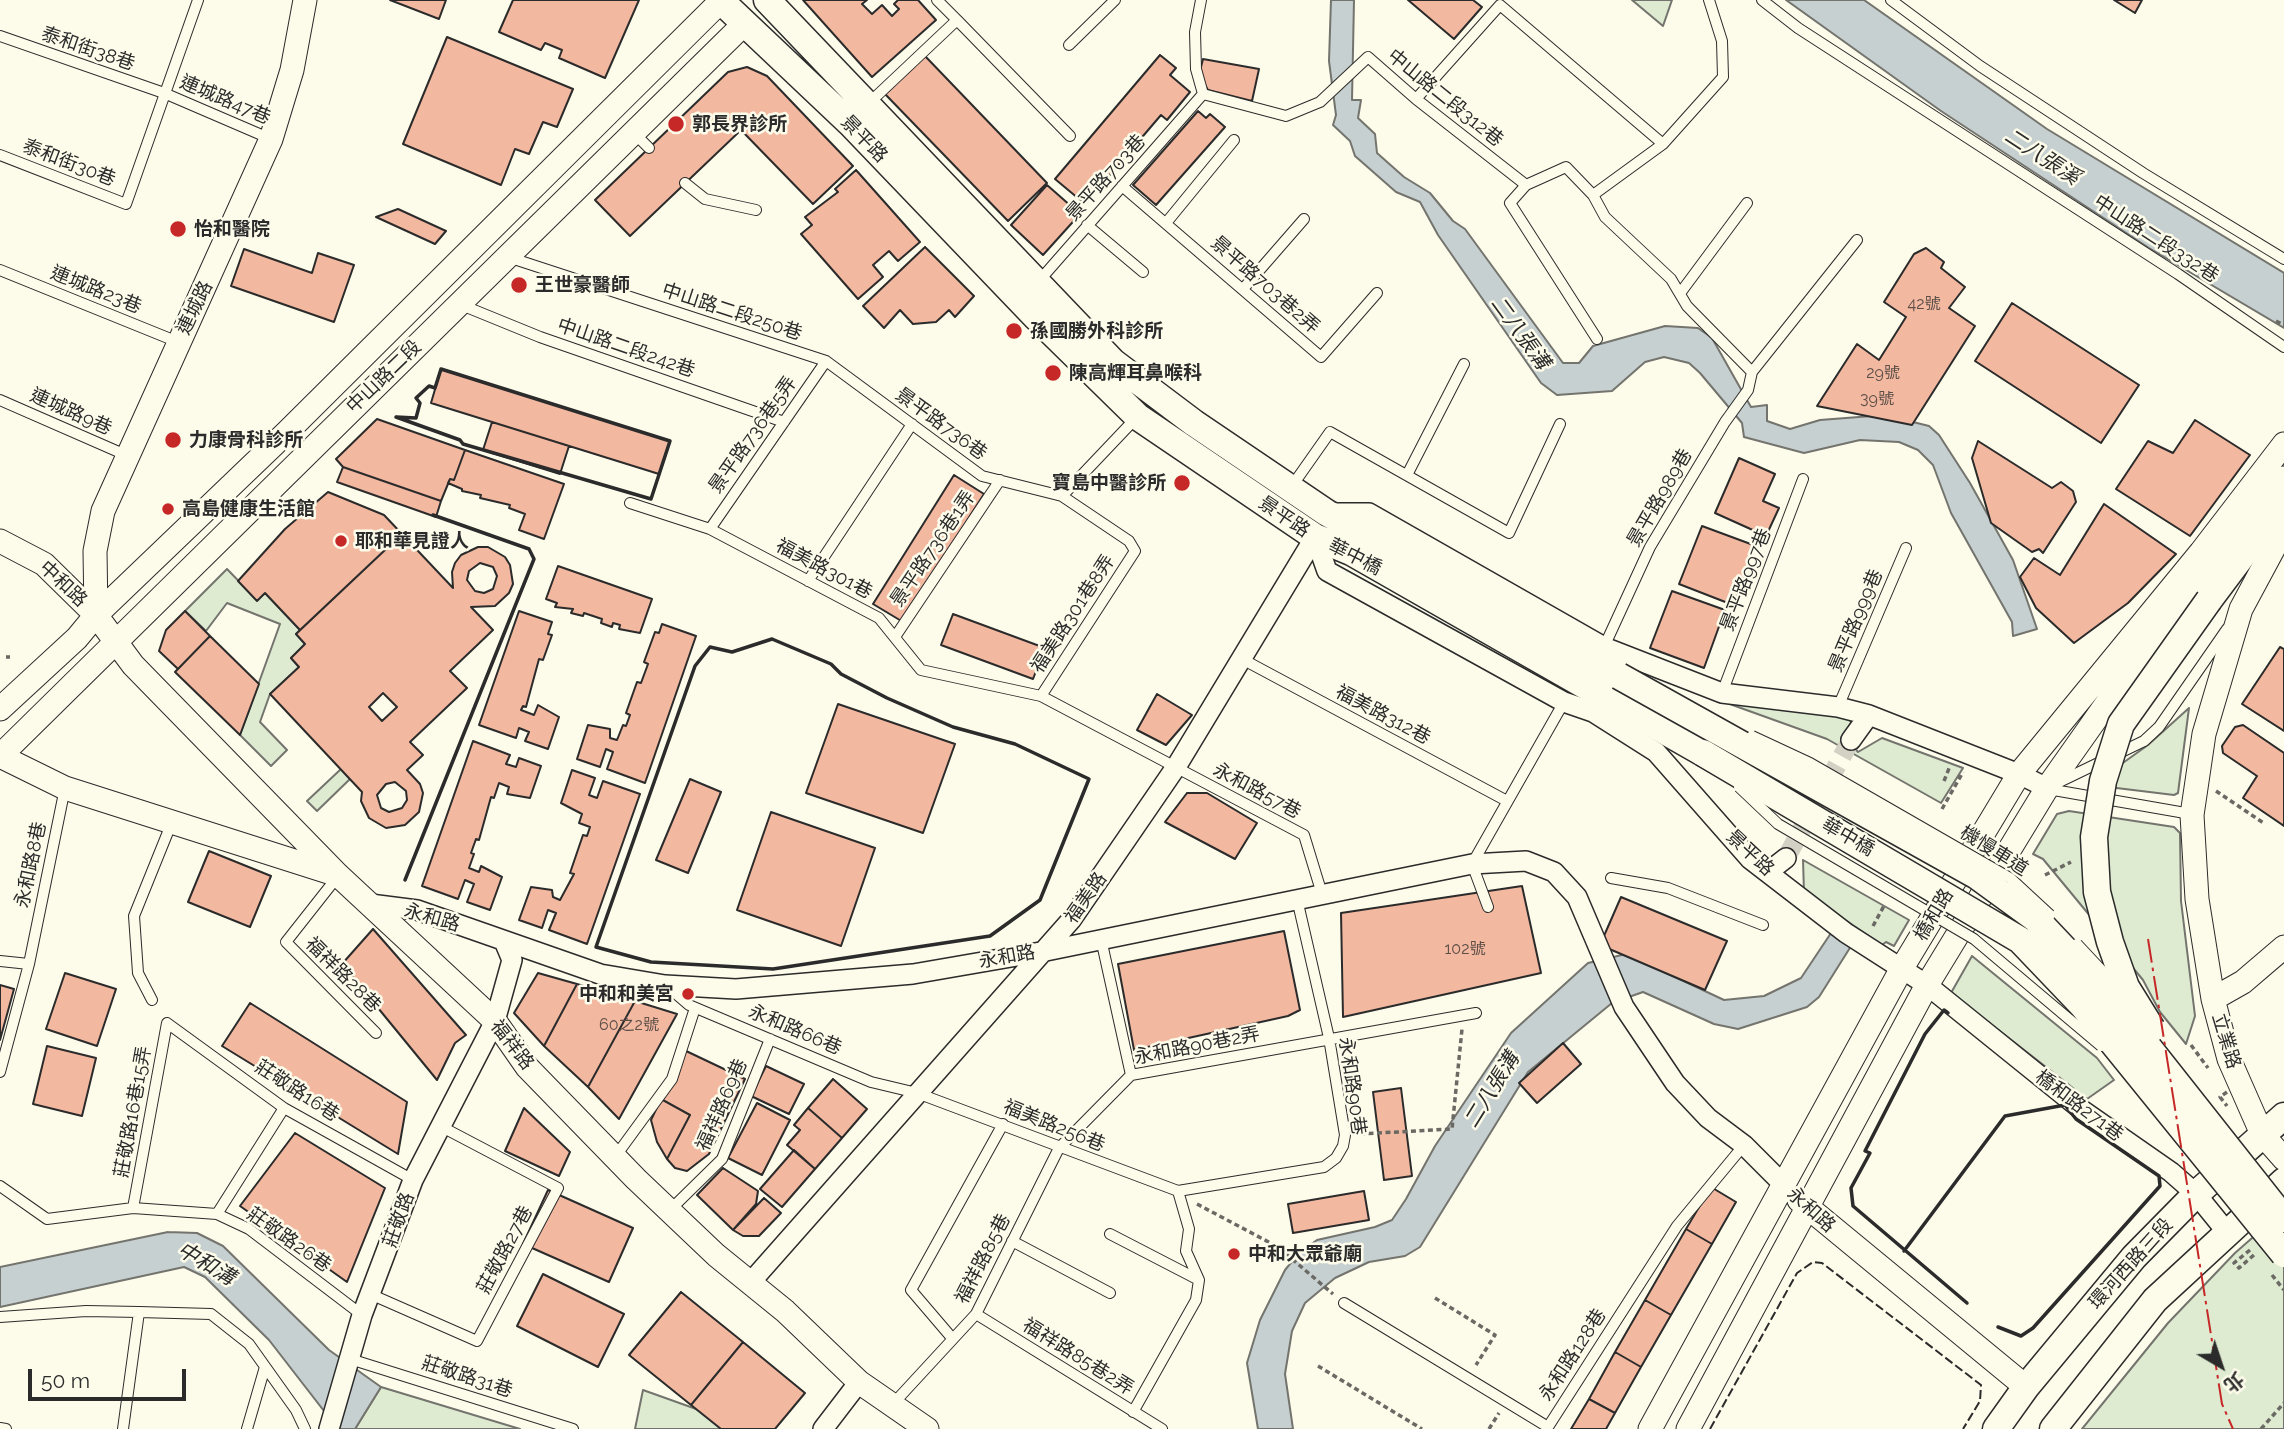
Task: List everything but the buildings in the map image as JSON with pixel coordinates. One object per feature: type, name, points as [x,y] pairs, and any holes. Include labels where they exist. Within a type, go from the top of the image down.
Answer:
[{"type":"main road","name":"景平路","points":[[721,0],[850,124],[1036,317],[1138,417],[1315,537]]},
{"type":"main road","name":"景平路","points":[[768,1],[1036,285],[1113,362],[1194,423],[1327,513],[1356,542]]},
{"type":"main road","name":"中山路二段","points":[[745,23],[768,1]]},
{"type":"main road","points":[[2205,1120],[2126,986],[2096,892],[2094,837],[2104,781],[2121,724],[2284,500]]},
{"type":"main road","name":"華中橋","points":[[1315,537],[1356,542],[1619,676],[1977,877],[2035,919],[2104,991],[2284,1219]]},
{"type":"main road","name":"華中橋","points":[[1356,542],[1703,753],[2020,940],[2083,1006],[2284,1254]]},
{"type":"main road","name":"環河西路三段","points":[[1996,1429],[2026,1387],[2134,1257],[2196,1194],[2284,1116]]},
{"type":"main road","points":[[2053,1429],[2155,1300],[2226,1231],[2284,1181]]},
{"type":"street","name":"連城路","points":[[96,615],[95,551],[103,511],[271,139],[292,69],[305,0]]},
{"type":"street","name":"中山路二段","points":[[0,709],[77,639],[96,615],[297,422],[721,0]]},
{"type":"street","name":"中山路二段","points":[[0,756],[458,304],[507,257],[641,140],[745,23]]},
{"type":"street","name":"橋和路","points":[[1650,1429],[1902,968],[2019,774],[2200,552],[2284,444]]},
{"type":"street","name":"橋和路","points":[[1688,1429],[1927,985],[2047,788],[2112,696],[2284,478]]},
{"type":"street","name":"景平路","points":[[1327,513],[1369,513],[1604,647],[1721,693],[1838,707],[1869,715],[2019,774],[2047,788]]},
{"type":"street","points":[[2213,999],[2197,899],[2192,815],[2197,779],[2204,734],[2241,609],[2284,529]]},
{"type":"street","name":"福美路","points":[[750,1283],[1071,920],[1176,767],[1315,537]]},
{"type":"street","name":"景平路","points":[[1315,537],[1327,570],[1564,702],[1593,712],[1656,752],[1750,859],[1863,943],[1927,985]]},
{"type":"street","name":"中和路","points":[[0,541],[44,564],[96,615],[115,641]]},
{"type":"street","name":"福祥路","points":[[115,641],[133,666],[338,875],[495,1021],[527,1068],[615,1158],[670,1211],[785,1311],[859,1382],[927,1429]]},
{"type":"street","points":[[1851,740],[1869,715]]},
{"type":"street","points":[[0,756],[65,788],[173,820],[338,875]]},
{"type":"street","points":[[1768,872],[1786,858]]},
{"type":"street","name":"永和路","points":[[370,904],[417,910],[600,974],[665,985],[736,989],[871,979],[1046,951],[1472,864],[1526,861],[1554,872],[1577,897],[1624,1007],[1675,1083],[1709,1118],[1744,1144],[1808,1210],[2026,1387]]},
{"type":"street","name":"莊敬路","points":[[329,1429],[362,1315],[413,1181],[495,1021],[512,960],[504,941]]},
{"type":"street","name":"立業路","points":[[2284,947],[2243,982],[2213,999],[2230,1059],[2262,1134],[2284,1159]]},
{"type":"street","name":"橋和路271巷","points":[[1927,985],[2082,1110],[2171,1172],[2196,1194],[2226,1231]]},
{"type":"street","points":[[823,1429],[859,1382]]},
{"type":"lane","name":"連城路47巷","points":[[126,204],[198,0]]},
{"type":"lane","points":[[937,0],[1070,136]]},
{"type":"lane","points":[[1069,45],[1115,0]]},
{"type":"lane","points":[[1201,0],[1195,32],[1196,69],[1202,94]]},
{"type":"lane","points":[[1593,195],[1663,144],[1723,77],[1722,41],[1709,0]]},
{"type":"lane","name":"中山路二段332巷","points":[[1762,0],[1798,28],[2178,274],[2284,347]]},
{"type":"lane","points":[[1891,0],[1991,74],[2143,173],[2284,259]]},
{"type":"lane","points":[[1416,99],[1497,2],[1663,144]]},
{"type":"lane","points":[[866,105],[957,20]]},
{"type":"lane","name":"泰和街38巷","points":[[0,36],[164,93]]},
{"type":"lane","name":"中山路二段312巷","points":[[1202,94],[1286,116],[1320,102],[1368,57],[1416,99],[1527,185]]},
{"type":"lane","name":"連城路47巷","points":[[164,93],[271,139]]},
{"type":"lane","name":"景平路703巷","points":[[1036,285],[1202,94]]},
{"type":"lane","points":[[1166,223],[1234,140]]},
{"type":"lane","name":"泰和街30巷","points":[[0,155],[126,204]]},
{"type":"lane","points":[[1597,339],[1510,203],[1527,185],[1566,167],[1593,195],[1605,217],[1681,292],[1687,306],[1752,372],[1857,240]]},
{"type":"lane","points":[[685,183],[705,199],[757,210]]},
{"type":"lane","name":"景平路703巷2弄","points":[[1122,186],[1321,356],[1377,293]]},
{"type":"lane","points":[[1681,292],[1747,203]]},
{"type":"lane","points":[[1243,289],[1304,219]]},
{"type":"lane","points":[[1087,225],[1143,272]]},
{"type":"lane","name":"中山路二段250巷","points":[[507,257],[826,361]]},
{"type":"lane","name":"連城路23巷","points":[[0,270],[178,342]]},
{"type":"lane","name":"中山路二段242巷","points":[[458,304],[540,337],[784,422]]},
{"type":"lane","name":"景平路736巷5弄","points":[[710,530],[826,361]]},
{"type":"lane","name":"景平路736巷","points":[[826,361],[982,476],[1062,496],[1129,541],[1135,551]]},
{"type":"lane","points":[[1407,475],[1464,364]]},
{"type":"lane","name":"景平路989巷","points":[[1604,647],[1650,547],[1725,422],[1748,390],[1752,372]]},
{"type":"lane","name":"連城路9巷","points":[[0,400],[129,457]]},
{"type":"lane","points":[[1062,496],[1138,417]]},
{"type":"lane","points":[[808,581],[912,424]]},
{"type":"lane","points":[[1291,488],[1330,432],[1510,533],[1560,424]]},
{"type":"lane","name":"景平路997巷","points":[[1721,693],[1803,479]]},
{"type":"lane","name":"景平路736巷1弄","points":[[895,637],[1000,480]]},
{"type":"lane","name":"福美路301巷","points":[[630,503],[710,530],[879,618],[921,670],[1041,696],[1176,767]]},
{"type":"lane","name":"景平路999巷","points":[[1838,707],[1906,548]]},
{"type":"lane","name":"福美路301巷8弄","points":[[1041,696],[1135,551]]},
{"type":"lane","points":[[2047,788],[2144,741],[2159,727],[2241,609]]},
{"type":"lane","name":"福美路312巷","points":[[1242,659],[1507,801]]},
{"type":"lane","name":"機慢車道","points":[[1619,676],[1810,763],[2010,878],[2059,925]]},
{"type":"lane","points":[[1488,907],[1472,864],[1564,702]]},
{"type":"lane","points":[[1703,753],[1778,824],[1974,939],[2106,1050],[2284,1263]]},
{"type":"lane","name":"永和路57巷","points":[[1176,767],[1304,835],[1322,894]]},
{"type":"lane","name":"永和路8巷","points":[[0,1072],[29,964],[65,788]]},
{"type":"lane","name":"景平路","points":[[2047,788],[2192,815]]},
{"type":"lane","points":[[152,1000],[138,973],[134,916],[173,820]]},
{"type":"lane","name":"福祥路28巷","points":[[338,875],[286,942],[376,1033]]},
{"type":"lane","points":[[1613,876],[1668,888],[1763,925]]},
{"type":"lane","name":"永和路90巷","points":[[1178,1191],[1324,1167],[1336,1158],[1346,1135],[1329,1038],[1297,899]]},
{"type":"lane","points":[[2068,934],[2095,962],[2284,1203]]},
{"type":"lane","points":[[1101,938],[1131,1075]]},
{"type":"lane","points":[[0,961],[29,964]]},
{"type":"lane","name":"永和路66巷","points":[[665,985],[695,1008],[870,1082],[917,1093]]},
{"type":"lane","points":[[615,1158],[672,1079],[695,1008]]},
{"type":"lane","name":"永和路90巷2弄","points":[[1059,1148],[1131,1075],[1476,1013]]},
{"type":"lane","name":"莊敬路16巷","points":[[167,1023],[284,1108],[413,1181]]},
{"type":"lane","name":"莊敬路16巷15弄","points":[[133,1208],[167,1023]]},
{"type":"lane","name":"福祥路69巷","points":[[670,1211],[722,1159],[770,1039]]},
{"type":"lane","name":"福美路256巷","points":[[917,1093],[1178,1191]]},
{"type":"lane","points":[[217,1214],[284,1108]]},
{"type":"lane","points":[[952,1338],[911,1290],[1003,1124]]},
{"type":"lane","name":"莊敬路27巷","points":[[370,1294],[477,1341],[558,1188],[442,1127]]},
{"type":"lane","name":"永和路128巷","points":[[1344,1303],[1548,1426],[1677,1226],[1744,1144]]},
{"type":"lane","name":"福祥路85巷","points":[[891,1406],[976,1314],[1059,1148]]},
{"type":"lane","name":"莊敬路26巷","points":[[0,1186],[47,1219],[133,1208],[217,1214],[249,1229],[362,1315]]},
{"type":"lane","points":[[1133,1412],[1196,1300],[1199,1280],[1186,1251],[1189,1228],[1178,1191]]},
{"type":"lane","points":[[1110,1234],[1199,1280]]},
{"type":"lane","points":[[1012,1241],[1110,1293]]},
{"type":"lane","points":[[0,1317],[86,1311],[211,1314],[249,1344],[296,1410],[305,1429]]},
{"type":"lane","points":[[123,1429],[139,1312]]},
{"type":"lane","name":"福祥路85巷2弄","points":[[976,1314],[1162,1429]]},
{"type":"lane","name":"莊敬路31巷","points":[[348,1366],[573,1429]]},
{"type":"lane","points":[[247,1429],[265,1367]]},
{"type":"lane","points":[[0,1428],[6,1429]]},
{"type":"path","points":[[1942,809],[1964,772],[1950,766],[1944,781]]},
{"type":"path","points":[[2197,779],[2265,824]]},
{"type":"path","points":[[1863,943],[1885,904]]},
{"type":"path","points":[[1346,1135],[1452,1129],[1462,1026],[1426,1030],[1426,1021]]},
{"type":"path","points":[[1178,1191],[1278,1247],[1326,1290]]},
{"type":"path","points":[[2234,1263],[2239,1268],[2256,1253]]},
{"type":"path","points":[[1435,1298],[1495,1335],[1468,1378]]},
{"type":"path","points":[[1318,1366],[1422,1429]]},
{"type":"path","points":[[2261,1429],[2284,1403]]},
{"type":"green space","points":[[1632,0],[1672,0],[1663,26]]},
{"type":"green space","points":[[227,569],[257,600],[265,593],[300,630],[296,634],[305,644],[291,658],[299,667],[270,694],[260,722],[287,750],[271,766],[240,735],[280,624],[227,603],[206,631],[185,611]]},
{"type":"green space","points":[[1713,698],[1847,717],[1855,727],[1844,735],[1858,752],[1882,738],[1963,768],[1941,803],[1827,739]]},
{"type":"green space","points":[[2189,708],[2178,793],[2174,795],[2092,785],[2148,745]]},
{"type":"green space","points":[[341,769],[350,779],[317,811],[307,801]]},
{"type":"green space","points":[[2069,811],[2174,827],[2180,833],[2181,901],[2195,1016],[2186,1044],[2160,1012],[2143,980],[2043,859],[2033,854],[2057,814]]},
{"type":"green space","points":[[1803,860],[1909,920],[1894,946],[1886,942],[1882,945],[1804,892]]},
{"type":"green space","points":[[1972,956],[2097,1058],[2114,1080],[2087,1099],[1951,993]]},
{"type":"green space","points":[[2284,1210],[2284,1429],[2082,1429],[2168,1323],[2235,1253]]},
{"type":"green space","points":[[381,1387],[520,1429],[355,1429]]},
{"type":"green space","points":[[643,1390],[752,1429],[635,1429]]},
{"type":"water","name":"二八張溝","points":[[1331,0],[1354,0],[1352,100],[1361,100],[1358,118],[1375,134],[1377,153],[1404,177],[1430,193],[1453,221],[1465,229],[1563,363],[1579,363],[1593,346],[1665,326],[1698,328],[1712,338],[1751,407],[1767,405],[1767,421],[1790,429],[1820,420],[1885,415],[1929,426],[1939,435],[1970,483],[2013,560],[2037,629],[2013,636],[2012,622],[1951,513],[1933,465],[1918,450],[1899,442],[1860,440],[1804,453],[1744,437],[1742,423],[1700,373],[1689,363],[1664,357],[1645,362],[1612,391],[1557,395],[1541,383],[1438,235],[1420,202],[1396,192],[1355,156],[1350,141],[1333,125],[1336,115],[1329,61]]},
{"type":"water","name":"二八張溪","points":[[1786,0],[1864,0],[2047,129],[2284,273],[2284,328],[2149,248],[1941,111]]},
{"type":"water","name":"二八張溝","points":[[1833,930],[1853,943],[1819,997],[1807,1007],[1738,1029],[1714,1024],[1643,992],[1612,1003],[1528,1072],[1420,1247],[1405,1256],[1369,1262],[1335,1278],[1305,1303],[1292,1331],[1285,1374],[1293,1429],[1258,1429],[1247,1363],[1260,1320],[1285,1270],[1299,1253],[1317,1240],[1375,1227],[1392,1220],[1435,1146],[1511,1033],[1588,963],[1626,954],[1724,1000],[1764,996],[1801,978]]},
{"type":"water","name":"中和溝","points":[[168,1232],[197,1233],[223,1246],[329,1350],[381,1387],[355,1429],[338,1429],[269,1340],[205,1277],[184,1267],[0,1307],[0,1267]]},
{"type":"tunnel","points":[[1786,858],[1851,740]]},
{"type":"fence","points":[[1710,1429],[1797,1273],[1813,1262],[1822,1263],[1981,1385],[1980,1401],[1963,1429]]},
{"type":"wall","points":[[441,369],[670,441],[651,499],[463,444],[460,440],[396,417],[416,418],[420,403],[416,398],[429,386],[435,388],[441,369]]},
{"type":"wall","points":[[405,880],[534,559],[529,549],[433,515]]},
{"type":"wall","points":[[772,639],[831,664],[841,674],[887,698],[953,727],[1015,744],[1089,779],[1040,900],[990,936],[773,969],[651,962],[596,947],[695,666],[710,647],[732,652],[772,639]]},
{"type":"wall","points":[[1948,1013],[1944,1010],[1925,1034],[1865,1151],[1870,1153],[1851,1188],[1853,1206],[1967,1303]]},
{"type":"wall","points":[[1904,1251],[2005,1116],[2065,1105],[2076,1119],[2159,1176],[2160,1186],[2033,1328],[2021,1336],[1998,1327]]},
{"type":"power","points":[[2148,939],[2222,1404],[2233,1429]]},
{"type":"place","name":"郭長界診所","points":[[676,124]]},
{"type":"place","name":"怡和醫院","points":[[178,229]]},
{"type":"place","name":"王世豪醫師","points":[[519,285]]},
{"type":"place","name":"孫國勝外科診所","points":[[1014,331]]},
{"type":"place","name":"陳高輝耳鼻喉科","points":[[1053,373]]},
{"type":"place","name":"力康骨科診所","points":[[173,440]]},
{"type":"place","name":"寶島中醫診所","points":[[1182,483]]},
{"type":"place","name":"高島健康生活館","points":[[168,509]]},
{"type":"place","name":"耶和華見證人","points":[[341,541]]},
{"type":"place","name":"中和和美宮","points":[[688,994]]},
{"type":"place","name":"中和大眾爺廟","points":[[1234,1254]]}]
